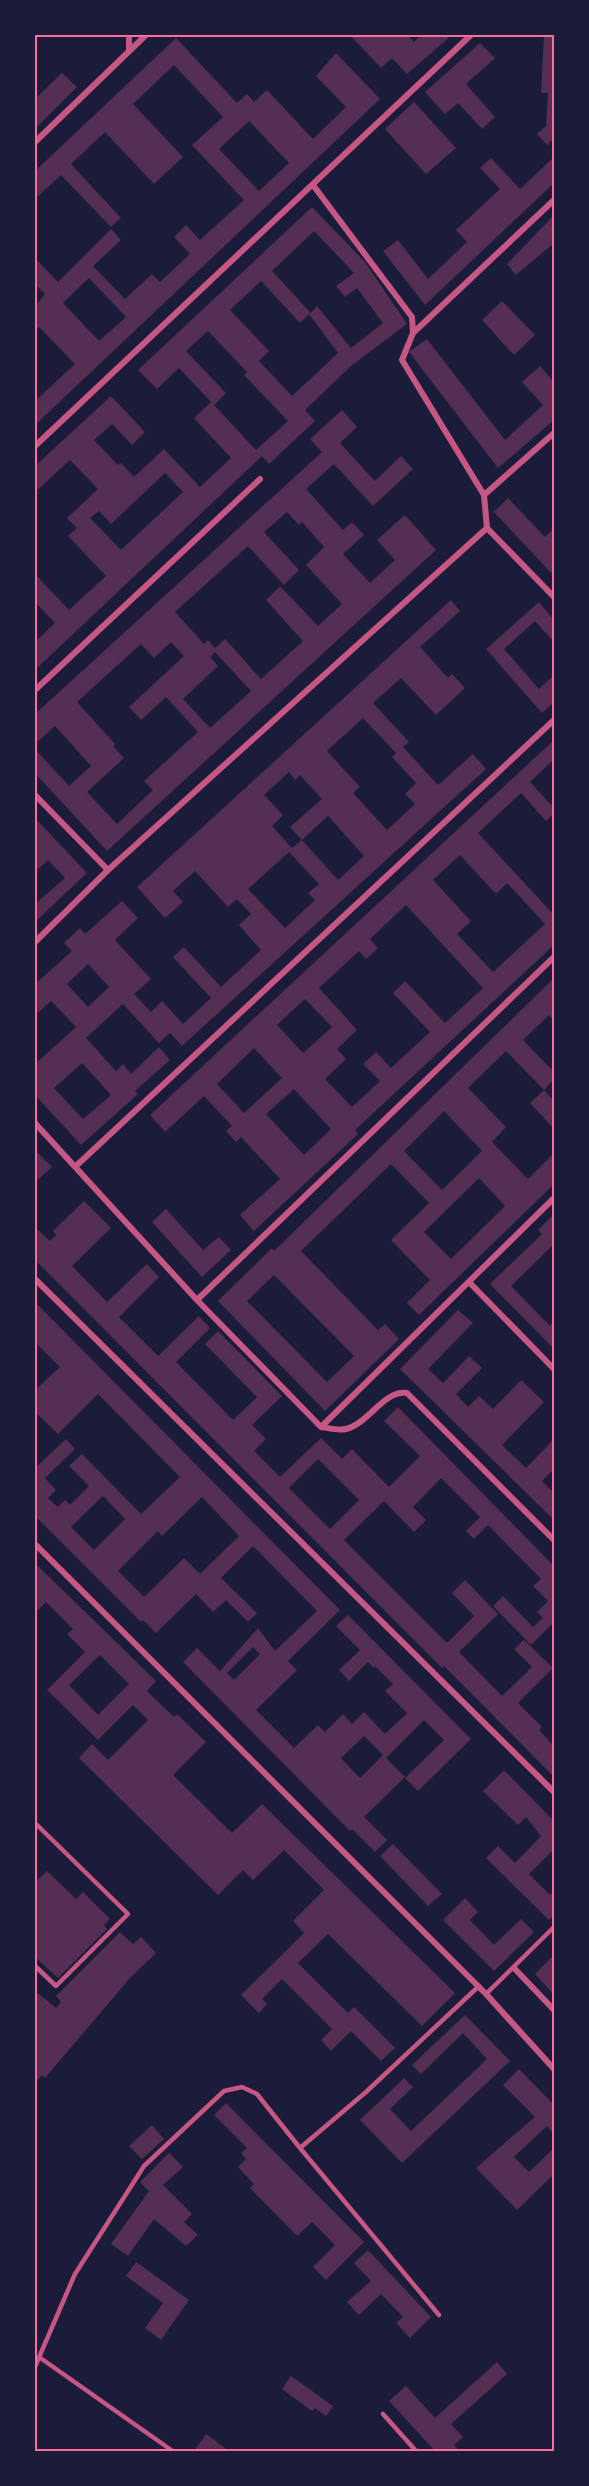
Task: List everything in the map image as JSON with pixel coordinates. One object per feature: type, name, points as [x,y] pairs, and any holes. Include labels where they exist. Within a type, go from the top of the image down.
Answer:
[{"type":"street","points":[[129,34],[129,51]]},
{"type":"street","points":[[34,143],[147,34]]},
{"type":"street","points":[[34,447],[472,34]]},
{"type":"street","points":[[313,185],[412,317],[413,333]]},
{"type":"street","points":[[555,200],[413,333],[402,360],[484,495],[487,528],[555,597]]},
{"type":"street","points":[[484,495],[555,433]]},
{"type":"street","points":[[34,691],[260,479]]},
{"type":"street","points":[[34,943],[108,870],[487,528]]},
{"type":"street","points":[[76,1166],[555,720]]},
{"type":"street","points":[[34,794],[108,870]]},
{"type":"street","points":[[197,1300],[555,957]]},
{"type":"street","points":[[34,1122],[197,1300],[321,1427],[345,1430],[365,1419],[392,1394],[399,1392],[407,1394],[555,1540]]},
{"type":"street","points":[[321,1427],[555,1198]]},
{"type":"street","points":[[34,1278],[555,1792]]},
{"type":"street","points":[[470,1283],[555,1369]]},
{"type":"street","points":[[34,1543],[479,1986],[555,2069]]},
{"type":"street","points":[[514,1968],[555,2010]]},
{"type":"lane","points":[[34,1822],[128,1914],[56,1986],[34,1965]]},
{"type":"lane","points":[[486,1994],[555,1928]]},
{"type":"lane","points":[[300,2148],[366,2092],[479,1986]]},
{"type":"lane","points":[[34,2369],[75,2274],[144,2166],[224,2091],[242,2088],[258,2094],[300,2148],[440,2315]]},
{"type":"lane","points":[[39,2357],[174,2451]]},
{"type":"lane","points":[[383,2414],[417,2451]]},
{"type":"building","points":[[349,34],[407,34],[414,42],[422,34],[453,34],[407,74],[392,58],[381,68]]},
{"type":"building","points":[[544,34],[554,34],[554,138],[547,145],[537,134],[546,126],[548,93],[541,93]]},
{"type":"building","points":[[176,38],[237,103],[247,94],[254,102],[267,90],[313,139],[346,107],[316,76],[336,53],[380,99],[34,426],[34,402],[75,364],[39,327],[34,331],[34,308],[45,294],[34,283],[34,257],[58,282],[111,229],[121,240],[93,266],[125,299],[152,274],[160,282],[190,254],[174,237],[186,225],[200,240],[244,200],[192,145],[223,117],[174,65],[133,104],[183,157],[154,184],[105,132],[71,164],[121,218],[111,227],[61,175],[34,200],[34,172]],"holes":[[[249,121],[289,163],[259,191],[219,149]],[[89,278],[126,317],[99,341],[63,303]]]},
{"type":"building","points":[[480,43],[495,58],[466,84],[495,117],[482,129],[458,103],[445,114],[425,92]]},
{"type":"building","points":[[62,73],[77,87],[34,130],[34,100]]},
{"type":"building","points":[[414,102],[456,148],[426,174],[385,129]]},
{"type":"building","points":[[554,157],[554,183],[425,305],[383,251],[398,240],[428,279],[467,242],[456,230],[500,189],[480,168],[491,158],[520,189]]},
{"type":"building","points":[[312,207],[365,262],[407,324],[351,366],[305,410],[315,421],[269,464],[262,456],[36,669],[34,643],[55,623],[34,601],[34,573],[69,610],[106,576],[68,536],[77,528],[67,518],[98,489],[70,460],[34,493],[34,467],[111,396],[145,432],[132,445],[112,424],[94,440],[118,465],[121,463],[134,477],[164,449],[200,487],[231,458],[194,418],[211,402],[179,368],[157,389],[138,370]],"holes":[[[314,231],[354,273],[336,286],[345,297],[357,288],[383,323],[351,348],[317,306],[311,313],[272,271]],[[261,281],[300,323],[309,314],[338,353],[292,396],[259,361],[269,351],[230,310]],[[208,331],[247,372],[244,375],[288,421],[256,450],[214,405],[226,393],[186,351]],[[165,473],[183,492],[121,550],[90,518],[99,511],[111,524]]]},
{"type":"building","points":[[554,215],[554,243],[516,275],[507,264]]},
{"type":"building","points":[[502,301],[535,335],[514,355],[482,320]]},
{"type":"building","points":[[427,339],[505,440],[543,405],[522,382],[540,366],[554,382],[554,420],[498,468],[409,352]]},
{"type":"building","points":[[342,410],[357,427],[340,443],[375,481],[401,456],[413,469],[373,506],[334,464],[306,489],[343,530],[352,522],[364,535],[343,554],[370,583],[395,560],[377,540],[405,515],[436,550],[107,851],[34,772],[34,748],[69,786],[91,766],[55,726],[34,745],[34,715],[322,452],[310,439]],"holes":[[[287,512],[299,525],[302,522],[324,547],[306,565],[342,604],[318,626],[280,586],[266,600],[303,641],[261,679],[225,639],[215,648],[208,640],[204,644],[175,612],[248,546],[284,585],[299,570],[264,532]],[[171,642],[184,656],[129,707],[141,720],[166,697],[198,732],[144,781],[153,790],[117,824],[87,792],[124,758],[113,746],[115,744],[77,702],[141,644],[154,658]],[[215,652],[251,691],[210,728],[183,699],[218,666],[210,657]]]},
{"type":"building","points":[[508,498],[545,537],[554,528],[554,576],[494,512]]},
{"type":"building","points":[[451,600],[460,611],[420,647],[448,678],[452,674],[465,688],[436,715],[401,678],[373,703],[409,742],[403,747],[438,785],[473,754],[486,769],[182,1046],[170,1033],[159,1043],[123,1004],[86,1038],[116,1071],[123,1064],[131,1074],[159,1047],[170,1060],[135,1091],[138,1094],[81,1145],[34,1094],[34,1065],[76,1027],[51,1001],[34,1016],[34,985],[72,951],[64,943],[80,928],[85,934],[122,901],[138,918],[115,940],[151,979],[134,994],[151,1012],[162,1001],[183,1024],[211,998],[173,957],[184,947],[221,987],[261,950],[239,925],[251,914],[237,899],[228,907],[195,871],[173,891],[183,902],[165,918],[137,887]],"holes":[[[363,718],[396,753],[392,757],[416,783],[405,794],[415,804],[387,830],[353,793],[360,787],[327,751]],[[289,772],[295,780],[300,775],[322,799],[290,827],[302,840],[292,848],[272,826],[283,815],[264,795]],[[328,816],[364,856],[338,880],[302,840]],[[289,852],[319,884],[308,893],[315,900],[285,928],[248,889]],[[88,964],[109,987],[88,1007],[67,984]],[[82,1063],[111,1095],[83,1119],[54,1088]]]},
{"type":"building","points":[[539,602],[554,620],[554,642],[535,621],[504,649],[539,689],[554,675],[554,702],[542,713],[486,649]]},
{"type":"building","points":[[554,740],[554,759],[530,782],[554,808],[554,814],[546,821],[521,793],[478,833],[554,915],[554,945],[355,1130],[358,1134],[254,1231],[240,1215],[280,1179],[241,1137],[236,1142],[226,1131],[232,1126],[204,1096],[165,1132],[150,1115]],"holes":[[[460,855],[496,894],[507,883],[545,924],[493,972],[457,934],[471,921],[433,880]],[[406,905],[483,988],[445,1023],[405,981],[393,993],[430,1032],[391,1068],[376,1052],[363,1064],[380,1081],[352,1107],[325,1079],[346,1059],[337,1049],[357,1030],[319,988],[359,951],[366,959],[378,948],[370,939]],[[305,999],[332,1027],[303,1053],[277,1025]],[[254,1048],[282,1078],[244,1113],[217,1084]],[[294,1089],[331,1129],[304,1155],[266,1114]]]},
{"type":"building","points":[[34,817],[87,873],[34,923],[34,905],[65,878],[48,860],[34,873]]},
{"type":"building","points":[[554,978],[554,1021],[549,1015],[523,1040],[554,1072],[554,1079],[544,1090],[506,1051],[468,1088],[506,1127],[492,1142],[528,1179],[554,1153],[554,1184],[419,1315],[407,1303],[430,1280],[391,1240],[429,1203],[391,1164],[301,1251],[378,1330],[385,1324],[399,1339],[325,1411],[218,1301],[272,1248],[274,1251]],"holes":[[[444,1111],[482,1151],[442,1190],[404,1151]],[[479,1178],[505,1206],[451,1259],[424,1232]],[[274,1275],[354,1356],[327,1382],[247,1301]]]},
{"type":"building","points":[[544,1090],[554,1101],[554,1129],[530,1103]]},
{"type":"building","points":[[34,1149],[52,1167],[34,1183]]},
{"type":"building","points":[[84,1201],[111,1228],[72,1266],[107,1302],[147,1264],[159,1277],[119,1317],[158,1356],[199,1316],[210,1328],[176,1362],[233,1420],[257,1397],[205,1344],[218,1331],[282,1396],[252,1425],[266,1439],[254,1451],[280,1477],[321,1438],[342,1459],[352,1449],[389,1487],[420,1456],[384,1421],[398,1407],[554,1566],[554,1622],[531,1645],[493,1606],[503,1596],[533,1627],[543,1618],[537,1612],[548,1601],[533,1586],[541,1579],[488,1525],[474,1539],[466,1531],[480,1517],[441,1478],[413,1507],[426,1520],[414,1532],[384,1501],[344,1540],[447,1643],[474,1616],[452,1593],[465,1580],[498,1614],[459,1652],[502,1696],[532,1667],[514,1649],[524,1640],[553,1668],[518,1703],[542,1727],[539,1730],[554,1746],[554,1777],[444,1666],[442,1668],[34,1259],[34,1226],[50,1241],[56,1235],[53,1231]],"holes":[[[318,1459],[359,1500],[330,1529],[289,1488]]]},
{"type":"building","points":[[166,1209],[203,1250],[219,1237],[231,1250],[202,1277],[152,1222]]},
{"type":"building","points":[[554,1214],[554,1247],[553,1245],[511,1286],[550,1326],[554,1321],[554,1349],[490,1284],[542,1234],[538,1230]]},
{"type":"building","points":[[34,1301],[340,1610],[288,1661],[297,1670],[256,1710],[294,1748],[318,1725],[325,1732],[343,1714],[352,1724],[364,1712],[385,1734],[407,1713],[385,1691],[393,1684],[375,1666],[374,1668],[368,1662],[349,1681],[339,1670],[360,1650],[336,1626],[348,1615],[471,1739],[418,1791],[405,1778],[444,1740],[424,1720],[386,1758],[405,1777],[364,1817],[387,1840],[375,1852],[352,1829],[350,1831],[183,1662],[197,1648],[220,1671],[258,1628],[275,1651],[317,1611],[253,1546],[221,1578],[257,1613],[248,1622],[226,1600],[213,1612],[196,1594],[156,1633],[143,1620],[141,1622],[34,1515],[34,1469],[66,1439],[75,1449],[45,1478],[56,1490],[48,1498],[58,1507],[65,1500],[70,1505],[89,1486],[69,1466],[82,1454],[141,1514],[180,1477],[98,1394],[58,1434],[34,1411],[34,1391],[60,1367],[34,1341]],"holes":[[[103,1496],[125,1519],[94,1550],[71,1527]],[[202,1497],[239,1536],[200,1574],[184,1558],[144,1597],[118,1571],[158,1531],[162,1536]],[[253,1647],[260,1654],[234,1680],[227,1673]],[[364,1736],[383,1755],[360,1778],[341,1758]]]},
{"type":"building","points":[[458,1310],[473,1323],[428,1369],[443,1383],[469,1356],[482,1368],[456,1394],[468,1407],[479,1396],[493,1409],[521,1380],[544,1402],[502,1445],[526,1468],[554,1439],[554,1469],[542,1481],[554,1493],[554,1520],[400,1369]]},
{"type":"building","points":[[34,1562],[156,1681],[147,1691],[174,1717],[177,1714],[206,1742],[173,1775],[232,1833],[262,1804],[455,1993],[422,2026],[328,1934],[298,1963],[348,2013],[354,2007],[395,2048],[381,2061],[351,2031],[331,2051],[321,2040],[332,2029],[282,1979],[262,1999],[267,2004],[259,2013],[241,1995],[304,1933],[293,1921],[324,1890],[284,1850],[253,1880],[243,1870],[218,1895],[79,1758],[92,1744],[108,1760],[148,1720],[133,1705],[98,1740],[47,1690],[85,1652],[67,1634],[73,1629],[46,1602],[34,1614]],"holes":[[[100,1655],[129,1684],[98,1715],[69,1685]]]},
{"type":"building","points":[[504,1770],[554,1821],[554,1849],[529,1874],[550,1895],[554,1890],[554,1915],[549,1920],[486,1858],[498,1846],[515,1863],[541,1836],[526,1817],[518,1825],[483,1791]]},
{"type":"building","points":[[393,1844],[442,1894],[428,1906],[380,1856]]},
{"type":"building","points":[[47,1871],[76,1899],[83,1892],[110,1919],[104,1925],[107,1929],[58,1978],[34,1956],[34,1883]]},
{"type":"building","points":[[465,1898],[478,1912],[470,1920],[494,1945],[521,1919],[534,1932],[494,1971],[443,1920]]},
{"type":"building","points":[[120,1932],[133,1944],[141,1937],[156,1953],[130,1978],[45,2078],[42,2075],[34,2084],[34,1990],[56,2008],[61,2002],[56,1996]]},
{"type":"building","points":[[554,1955],[554,1995],[535,1974]]},
{"type":"building","points":[[465,2015],[510,2061],[402,2163],[360,2120],[404,2078],[413,2087],[390,2109],[411,2131],[487,2059],[463,2033],[421,2074],[412,2065]]},
{"type":"building","points":[[519,2069],[554,2105],[554,2134],[547,2126],[514,2157],[529,2172],[554,2148],[554,2174],[517,2210],[476,2168],[535,2117],[503,2085]]},
{"type":"building","points":[[226,2103],[364,2242],[326,2280],[313,2267],[335,2245],[312,2222],[297,2236],[250,2188],[254,2184],[238,2167],[246,2159],[241,2153],[247,2148],[214,2115]]},
{"type":"building","points":[[152,2125],[164,2139],[142,2159],[129,2146]]},
{"type":"building","points":[[169,2153],[183,2167],[163,2185],[192,2214],[184,2222],[198,2235],[186,2246],[154,2219],[128,2256],[111,2244],[149,2191],[140,2182]]},
{"type":"building","points":[[368,2250],[431,2317],[410,2338],[396,2323],[403,2317],[381,2294],[359,2315],[347,2302],[371,2281],[354,2263]]},
{"type":"building","points":[[136,2262],[189,2300],[161,2340],[145,2328],[163,2303],[126,2276]]},
{"type":"building","points":[[497,2362],[507,2374],[451,2424],[463,2437],[454,2445],[460,2451],[435,2451],[389,2401],[406,2386],[435,2418]]},
{"type":"building","points":[[291,2376],[333,2406],[326,2416],[315,2408],[312,2411],[282,2389]]},
{"type":"building","points":[[206,2434],[229,2451],[195,2450]]}]
